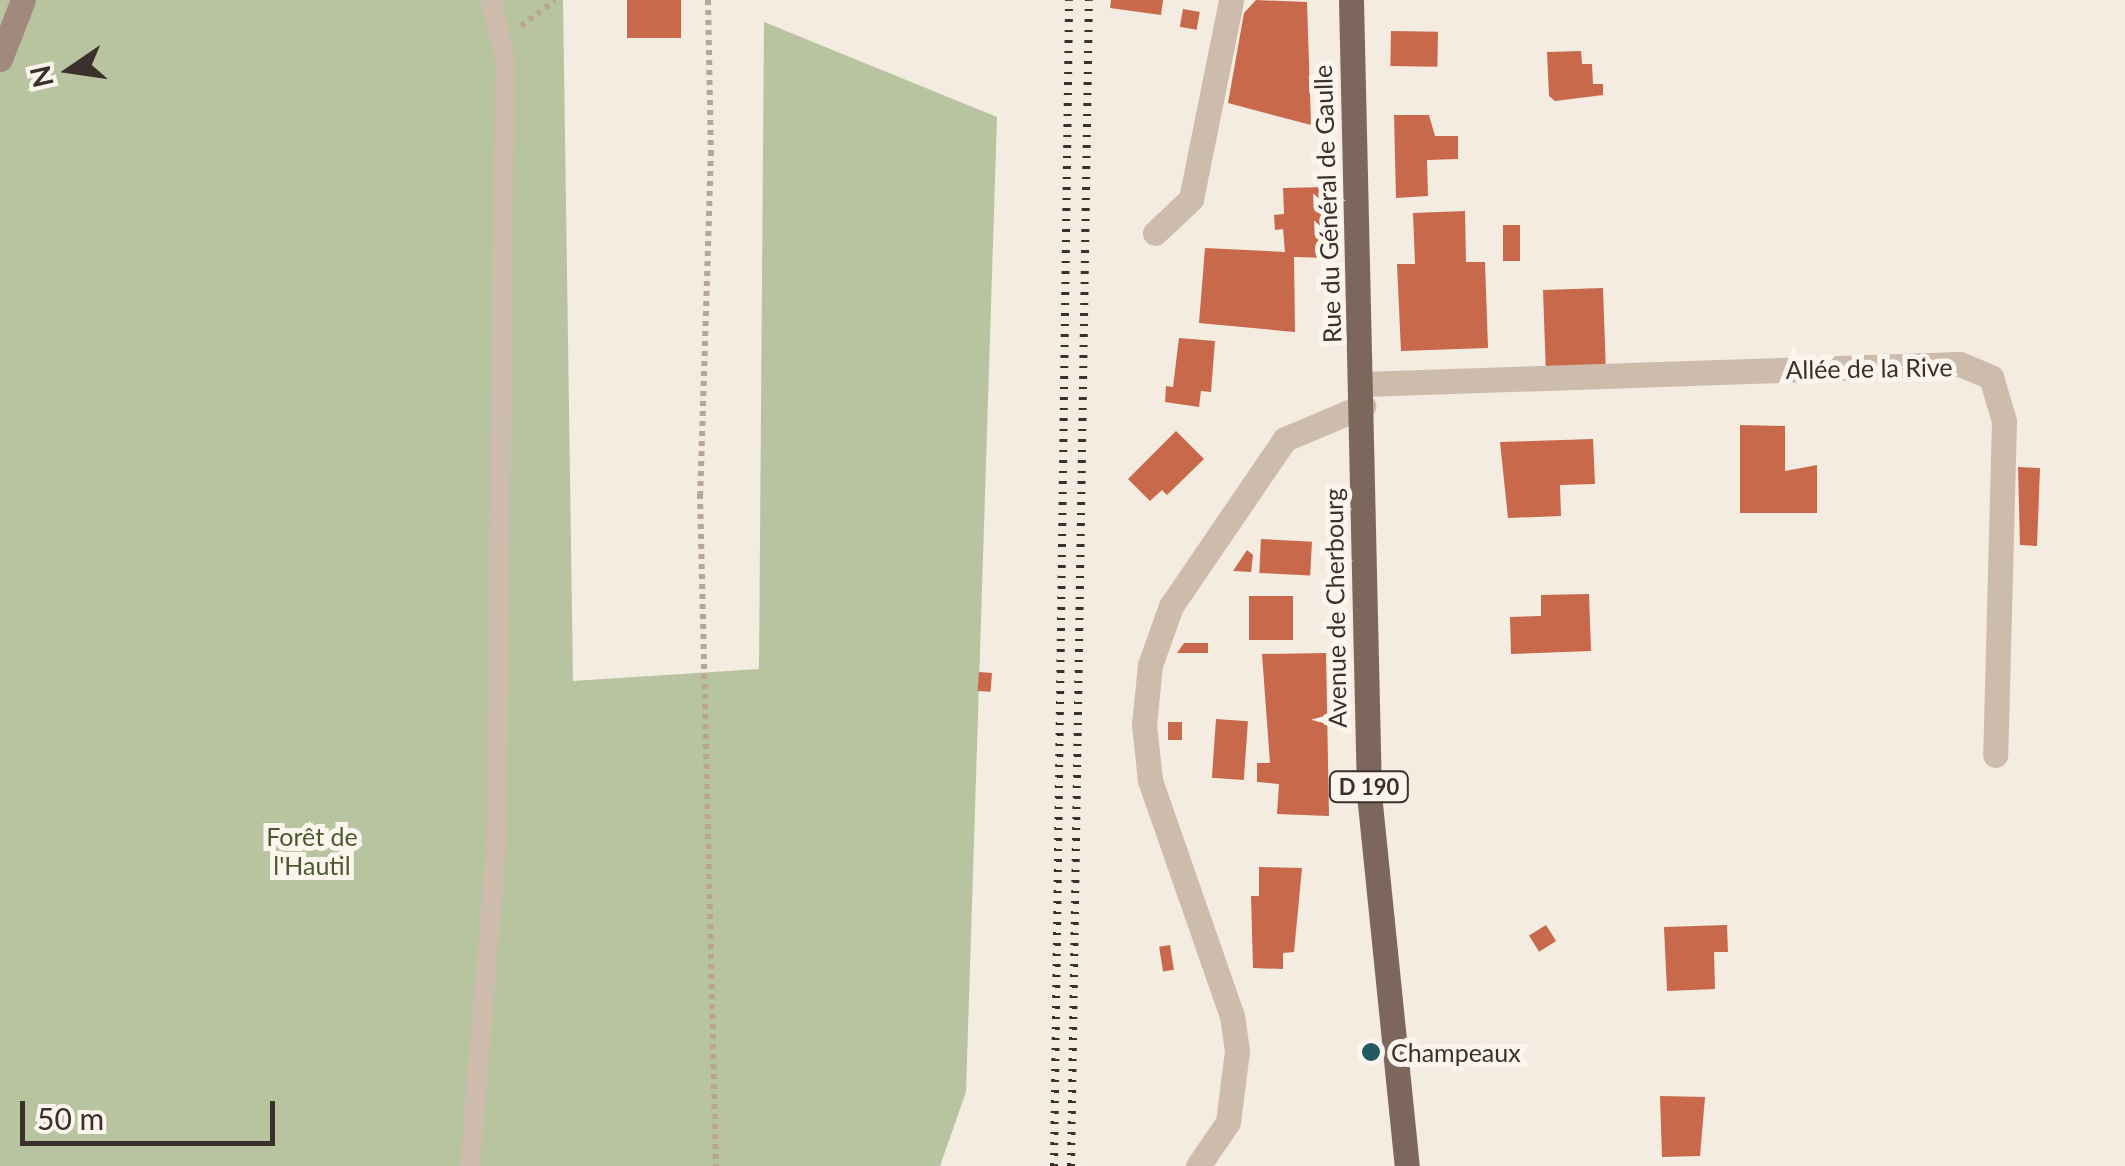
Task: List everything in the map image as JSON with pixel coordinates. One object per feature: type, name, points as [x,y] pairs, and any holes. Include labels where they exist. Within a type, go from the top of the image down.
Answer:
[{"type":"main road","name":"Rue du Général de Gaulle","points":[[1351,0],[1363,395]]},
{"type":"main road","name":"Avenue de Cherbourg","points":[[1363,395],[1369,794],[1407,1166]]},
{"type":"street","points":[[0,59],[22,0]]},
{"type":"street","points":[[1155,233],[1190,199],[1232,0]]},
{"type":"street","name":"Allée de la Rive","points":[[1363,395],[1960,364],[1990,377],[2004,421],[1995,756]]},
{"type":"street","points":[[1198,1166],[1228,1122],[1237,1051],[1232,1016],[1150,780],[1144,725],[1150,665],[1170,606],[1285,440],[1363,395]]},
{"type":"lane","points":[[491,0],[506,58]]},
{"type":"lane","points":[[470,1166],[496,850],[507,0]]},
{"type":"path","points":[[506,32],[555,0]]},
{"type":"path","points":[[708,0],[711,152],[700,494],[716,1166]]},
{"type":"green space","name":"Forêt de l'Hautil","points":[[0,0],[563,0],[573,681],[759,669],[764,22],[997,117],[966,1092],[940,1166],[0,1166]]},
{"type":"building","points":[[627,0],[681,0],[681,38],[627,38]]},
{"type":"building","points":[[1111,0],[1163,0],[1161,15],[1110,8]]},
{"type":"building","points":[[1256,0],[1307,2],[1311,125],[1228,103],[1244,13]]},
{"type":"building","points":[[1183,9],[1200,12],[1197,30],[1180,27]]},
{"type":"building","points":[[1391,31],[1438,32],[1437,67],[1390,66]]},
{"type":"building","points":[[1581,51],[1582,64],[1592,64],[1593,84],[1603,84],[1603,95],[1555,101],[1549,96],[1547,52]]},
{"type":"building","points":[[1394,115],[1429,115],[1435,136],[1458,136],[1458,159],[1427,160],[1428,196],[1396,198]]},
{"type":"building","points":[[1327,187],[1328,258],[1294,257],[1295,332],[1199,323],[1205,248],[1285,252],[1283,229],[1275,230],[1274,215],[1284,214],[1283,188]]},
{"type":"building","points":[[1465,211],[1466,262],[1485,262],[1488,348],[1401,351],[1397,264],[1415,264],[1413,213]]},
{"type":"building","points":[[1503,225],[1520,225],[1520,261],[1503,261]]},
{"type":"building","points":[[1603,288],[1606,365],[1546,367],[1543,290]]},
{"type":"building","points":[[1179,338],[1215,341],[1211,392],[1201,391],[1199,407],[1165,402],[1166,386],[1173,387]]},
{"type":"building","points":[[1740,425],[1785,426],[1785,471],[1817,465],[1817,513],[1740,513]]},
{"type":"building","points":[[1176,431],[1204,459],[1167,495],[1162,490],[1150,501],[1128,479]]},
{"type":"building","points":[[1593,439],[1595,484],[1560,485],[1561,516],[1508,518],[1500,442]]},
{"type":"building","points":[[2018,467],[2040,468],[2037,546],[2020,545]]},
{"type":"building","points":[[1261,539],[1312,542],[1310,576],[1259,573]]},
{"type":"building","points":[[1247,550],[1253,555],[1251,572],[1233,571]]},
{"type":"building","points":[[1589,594],[1591,651],[1511,654],[1510,617],[1541,616],[1541,595]]},
{"type":"building","points":[[1249,596],[1293,596],[1293,640],[1249,640]]},
{"type":"building","points":[[1184,643],[1208,643],[1208,653],[1177,653]]},
{"type":"building","points":[[1326,653],[1329,816],[1277,814],[1279,784],[1257,782],[1257,763],[1270,763],[1262,654]]},
{"type":"building","points":[[979,672],[992,673],[991,692],[978,691]]},
{"type":"building","points":[[1216,719],[1248,721],[1244,780],[1212,778]]},
{"type":"building","points":[[1168,722],[1182,722],[1182,740],[1168,740]]},
{"type":"building","points":[[1259,867],[1302,868],[1294,952],[1283,953],[1283,969],[1253,968],[1251,896],[1259,896]]},
{"type":"building","points":[[1546,925],[1556,941],[1539,952],[1529,936]]},
{"type":"building","points":[[1727,925],[1728,952],[1714,952],[1715,989],[1667,991],[1664,927]]},
{"type":"building","points":[[1170,945],[1174,970],[1163,971],[1159,947]]},
{"type":"building","points":[[1660,1096],[1705,1097],[1700,1156],[1662,1157]]},
{"type":"railway","points":[[1054,1166],[1069,0]]},
{"type":"railway","points":[[1071,1166],[1089,0]]},
{"type":"place","name":"Champeaux","points":[[1371,1052]]}]
